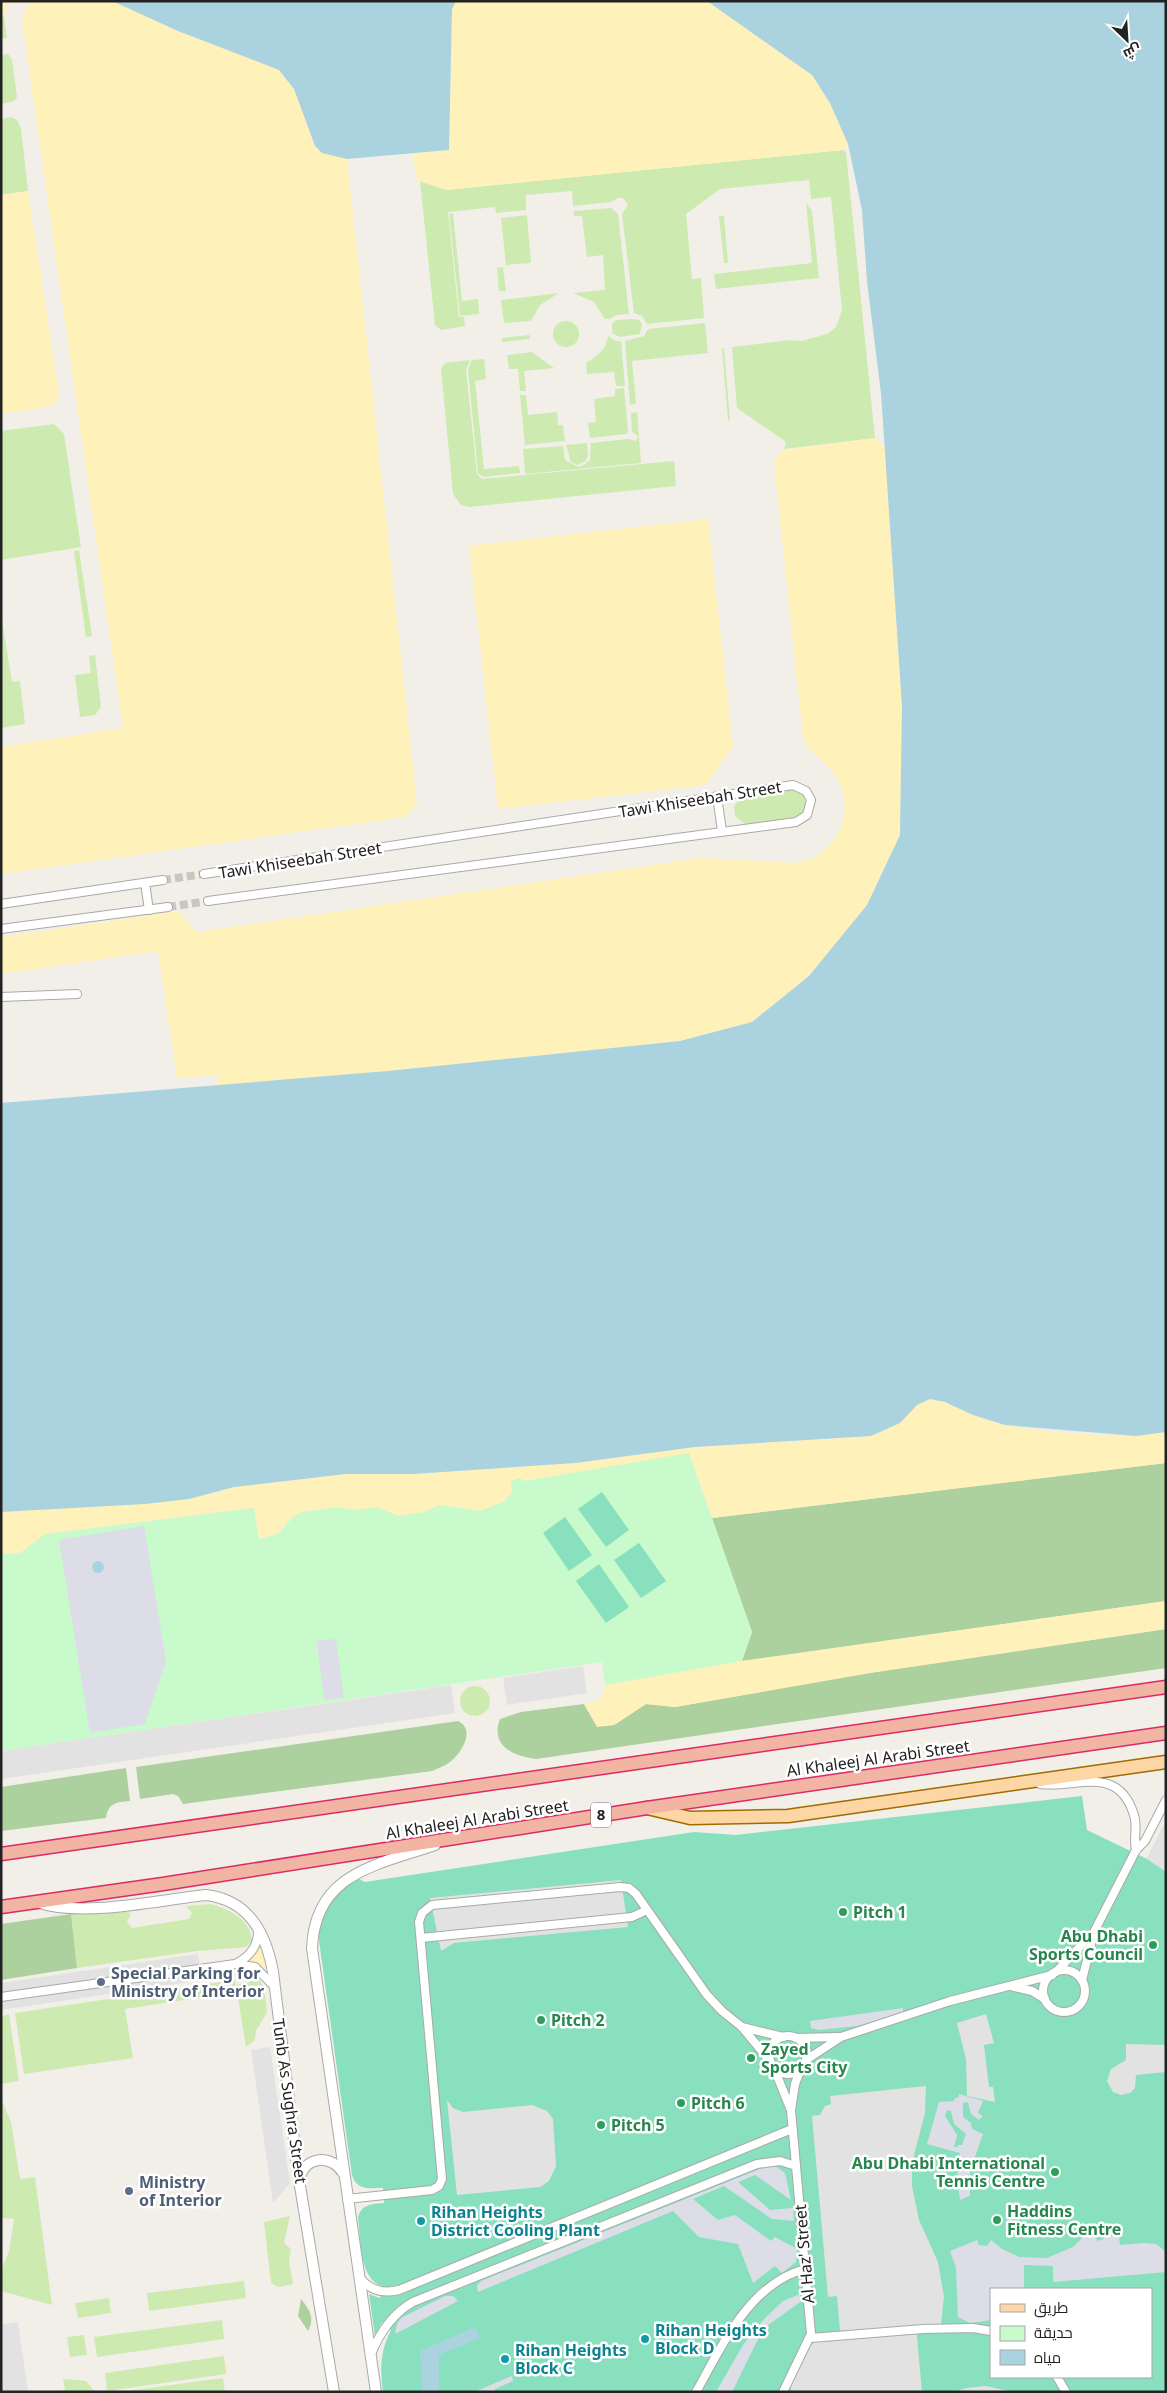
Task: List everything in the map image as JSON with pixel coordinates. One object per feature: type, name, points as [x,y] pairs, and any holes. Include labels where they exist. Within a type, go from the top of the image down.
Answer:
[{"type":"highway","name":"Al Khaleej Al Arabi Street","points":[[1,1854],[1166,1687]]},
{"type":"highway","name":"Al Khaleej Al Arabi Street","points":[[1,1907],[647,1808],[1166,1733]]},
{"type":"main road","points":[[647,1808],[690,1818],[788,1816],[1166,1762]]},
{"type":"street","name":"Tawi Khiseebah Street","points":[[204,874],[793,785],[806,791],[812,804],[807,815],[796,822],[208,901]]},
{"type":"street","points":[[716,796],[722,831]]},
{"type":"street","points":[[1,904],[163,880]]},
{"type":"street","points":[[145,883],[148,910]]},
{"type":"street","points":[[1,929],[168,907]]},
{"type":"street","points":[[1,997],[77,994]]},
{"type":"street","points":[[1031,1782],[1050,1785],[1090,1780],[1112,1786],[1124,1796],[1134,1816],[1136,1850]]},
{"type":"street","points":[[1010,1987],[1025,1989],[1045,1998],[1056,2010],[1071,2010],[1083,2000],[1085,1990],[1082,1980],[1094,1932],[1136,1850],[1145,1840],[1166,1800]]},
{"type":"street","points":[[376,2392],[312,1948],[316,1918],[331,1892],[355,1873],[453,1839]]},
{"type":"street","points":[[347,2199],[432,2190],[439,2186],[442,2179],[420,1917],[425,1910],[436,1904],[620,1886],[632,1891],[707,1995],[722,2011],[742,2027],[783,2037],[842,2037]]},
{"type":"street","name":"Tunb As Sughra Street","points":[[36,1902],[59,1909],[84,1910],[206,1895],[222,1897],[236,1904],[248,1913],[258,1926],[269,1953],[299,2180],[334,2392]]},
{"type":"street","points":[[421,1938],[632,1917],[647,1910]]},
{"type":"street","points":[[235,1964],[249,1955],[253,1949],[257,1942],[258,1926]]},
{"type":"street","points":[[1045,1998],[1044,1988],[1054,1973],[1094,1932]]},
{"type":"street","points":[[1,1997],[235,1964],[255,1967],[274,1986]]},
{"type":"street","points":[[783,2037],[770,2048],[772,2064],[785,2073],[794,2073],[801,2068],[806,2060],[842,2037],[958,1999],[1010,1987],[1054,1973],[1070,1971],[1082,1980]]},
{"type":"street","name":"Al Haz' Street","points":[[742,2027],[772,2064],[791,2110]]},
{"type":"street","points":[[796,2038],[805,2047],[806,2060]]},
{"type":"street","name":"Al Haz' Street","points":[[801,2068],[795,2084],[791,2110],[811,2338]]},
{"type":"street","points":[[359,2276],[367,2285],[378,2291],[399,2290],[792,2129]]},
{"type":"street","points":[[299,2180],[304,2168],[320,2159],[333,2162],[344,2176]]},
{"type":"street","points":[[371,2356],[379,2336],[391,2319],[413,2302],[757,2164],[772,2161],[796,2166]]},
{"type":"street","points":[[696,2392],[731,2331],[750,2307],[781,2280],[805,2269]]},
{"type":"street","points":[[783,2392],[800,2354],[811,2338],[923,2329],[973,2328],[990,2331]]},
{"type":"street","points":[[1059,2378],[1066,2392]]},
{"type":"green space","points":[[1,16],[4,16],[7,38],[1,39]]},
{"type":"green space","points":[[8,54],[12,59],[17,97],[14,101],[1,104],[1,55]]},
{"type":"green space","points":[[11,117],[17,120],[21,128],[28,191],[1,195],[1,119]]},
{"type":"green space","points":[[843,150],[846,152],[875,438],[784,449],[786,442],[737,408],[732,347],[790,340],[802,341],[827,334],[836,327],[842,310],[831,197],[811,199],[809,180],[720,189],[686,214],[692,279],[701,278],[704,318],[647,324],[642,316],[634,313],[622,214],[628,205],[623,198],[618,198],[611,202],[573,206],[572,191],[526,195],[526,210],[496,213],[495,207],[448,212],[459,317],[464,317],[465,326],[441,330],[435,325],[420,181],[446,190]]},
{"type":"green space","points":[[806,203],[812,211],[819,278],[716,289],[714,274],[812,263]]},
{"type":"green space","points":[[611,208],[618,214],[629,314],[616,315],[610,319],[605,319],[594,302],[573,293],[605,290],[603,255],[587,257],[582,216],[574,216],[574,211]]},
{"type":"green space","points":[[453,213],[462,301],[478,299],[479,314],[460,316],[449,214]]},
{"type":"green space","points":[[527,215],[531,263],[506,265],[501,218]]},
{"type":"green space","points":[[719,216],[724,216],[728,263],[724,263]]},
{"type":"green space","points":[[503,267],[506,291],[499,291],[497,268]]},
{"type":"green space","points":[[559,293],[540,305],[531,321],[504,323],[501,300]]},
{"type":"green space","points":[[616,320],[639,320],[642,324],[640,334],[620,337],[612,333],[612,324]]},
{"type":"green space","points":[[566,321],[575,325],[579,334],[575,343],[566,347],[557,343],[553,334],[557,325]]},
{"type":"green space","points":[[705,323],[708,353],[632,361],[636,404],[630,405],[625,341],[644,336],[648,329]]},
{"type":"green space","points":[[530,335],[530,339],[502,342],[502,338]]},
{"type":"green space","points":[[608,336],[616,341],[621,341],[625,386],[616,386],[614,372],[587,374],[586,363],[598,355],[604,348]]},
{"type":"green space","points":[[722,348],[724,348],[730,420],[728,421]]},
{"type":"green space","points":[[532,352],[554,368],[524,371],[526,391],[520,391],[518,369],[509,369],[507,355]]},
{"type":"green space","points":[[484,359],[486,379],[475,381],[484,469],[519,466],[520,473],[483,477],[478,473],[468,370],[472,360]]},
{"type":"green space","points":[[470,360],[466,370],[477,474],[482,479],[674,461],[676,486],[469,507],[461,505],[453,494],[441,369],[445,363]]},
{"type":"green space","points":[[624,388],[628,432],[626,434],[590,438],[588,423],[596,422],[594,399],[615,396],[615,389]]},
{"type":"green space","points":[[520,395],[526,395],[528,415],[557,412],[558,425],[563,425],[565,441],[525,445]]},
{"type":"green space","points":[[637,412],[641,463],[525,474],[523,449],[563,446],[565,460],[578,467],[590,460],[591,443],[628,439],[636,441],[638,436],[632,432],[631,413]]},
{"type":"green space","points":[[54,424],[64,434],[81,547],[1,560],[1,431]]},
{"type":"green space","points":[[587,443],[588,455],[586,461],[577,465],[571,462],[566,445]]},
{"type":"green space","points":[[79,550],[92,636],[86,637],[74,551]]},
{"type":"green space","points":[[1,614],[12,682],[20,681],[25,724],[1,728]]},
{"type":"green space","points":[[95,655],[101,707],[95,715],[80,717],[75,675],[91,673],[89,656]]},
{"type":"green space","points":[[790,788],[803,795],[806,805],[803,812],[790,820],[772,824],[746,825],[735,816],[734,806],[743,795]]},
{"type":"green space","points":[[689,1453],[752,1632],[742,1661],[605,1685],[602,1662],[1,1751],[1,1554],[20,1553],[45,1534],[254,1508],[259,1539],[278,1534],[293,1517],[302,1512],[337,1507],[355,1510],[376,1507],[399,1516],[425,1512],[439,1505],[480,1511],[503,1502],[513,1492],[510,1481],[520,1478],[524,1481]]},
{"type":"green space","points":[[1166,1463],[1166,1601],[742,1661],[752,1632],[712,1518]]},
{"type":"green space","points":[[602,1492],[629,1530],[606,1547],[578,1509]]},
{"type":"green space","points":[[565,1517],[592,1555],[569,1571],[543,1533]]},
{"type":"green space","points":[[639,1543],[666,1581],[641,1598],[614,1560]]},
{"type":"green space","points":[[599,1564],[629,1607],[606,1623],[576,1581]]},
{"type":"green space","points":[[1166,1629],[1166,1668],[536,1759],[527,1758],[512,1752],[501,1743],[498,1736],[500,1719],[521,1712],[584,1704],[597,1726],[614,1725],[646,1704],[675,1707],[869,1673]]},
{"type":"green space","points":[[475,1686],[481,1687],[489,1695],[489,1707],[481,1715],[475,1716],[469,1715],[461,1707],[460,1701],[461,1695],[469,1687]]},
{"type":"green space","points":[[458,1721],[463,1725],[467,1735],[463,1747],[450,1762],[432,1771],[183,1804],[178,1796],[173,1794],[140,1799],[136,1767]]},
{"type":"green space","points":[[126,1768],[130,1801],[111,1806],[106,1818],[1,1831],[1,1787]]},
{"type":"green space","name":"Zayed Sports City","points":[[1082,1796],[1087,1830],[1147,1859],[1166,1821],[1166,2392],[383,2392],[382,2360],[387,2338],[391,2330],[382,2322],[375,2336],[369,2294],[380,2298],[383,2286],[369,2276],[365,2268],[358,2218],[359,2213],[364,2207],[371,2204],[384,2203],[383,2188],[364,2188],[357,2184],[352,2175],[319,1941],[322,1920],[329,1904],[334,1897],[357,1878],[365,1882],[694,1832],[736,1835]]},
{"type":"green space","points":[[211,1904],[225,1909],[244,1921],[251,1933],[252,1941],[246,1947],[197,1951],[77,1968],[71,1914],[113,1909],[131,1913],[127,1922],[132,1928],[189,1919],[192,1913],[186,1906]]},
{"type":"green space","points":[[71,1914],[77,1968],[1,1980],[1,1924]]},
{"type":"green space","points":[[243,1971],[256,1976],[260,1980],[267,2012],[256,2031],[255,2040],[246,2047],[237,1992],[125,2009],[133,2058],[24,2074],[15,2013],[235,1980],[236,1985],[250,1982]]},
{"type":"green space","points":[[9,2014],[19,2081],[1,2084],[1,2016]]},
{"type":"green space","points":[[2,2101],[11,2122],[20,2179],[35,2177],[52,2305],[1,2291],[1,2270],[9,2252],[14,2219],[1,2218]]},
{"type":"green space","points":[[290,2216],[284,2243],[291,2249],[289,2261],[293,2284],[278,2287],[271,2283],[264,2222]]},
{"type":"green space","points":[[244,2281],[246,2298],[149,2311],[147,2293]]},
{"type":"green space","points":[[109,2298],[111,2313],[78,2318],[75,2303]]},
{"type":"green space","points":[[301,2299],[307,2307],[311,2318],[308,2331],[298,2316]]},
{"type":"green space","points":[[222,2320],[224,2339],[97,2357],[94,2337]]},
{"type":"green space","points":[[84,2335],[87,2355],[70,2357],[67,2337]]},
{"type":"green space","points":[[224,2356],[226,2374],[107,2391],[105,2373]]},
{"type":"green space","points":[[223,2378],[225,2392],[119,2392]]},
{"type":"green space","points":[[63,2379],[86,2381],[95,2392],[55,2392],[65,2390]]},
{"type":"sand","points":[[1,1],[112,1],[178,31],[279,70],[286,76],[294,89],[315,146],[322,153],[347,159],[417,804],[405,817],[1,874],[1,747],[123,728],[22,19],[29,2],[9,4],[4,16],[1,16]]},
{"type":"sand","points":[[456,1],[707,1],[812,75],[830,103],[848,144],[843,150],[446,190],[417,180],[412,153],[449,150],[452,9]]},
{"type":"sand","points":[[28,191],[59,394],[56,403],[48,407],[1,414],[1,195]]},
{"type":"sand","points":[[875,438],[885,448],[902,706],[900,835],[867,905],[809,976],[752,1022],[680,1041],[388,1071],[217,1086],[217,1075],[177,1078],[158,951],[1,974],[1,937],[178,911],[197,932],[701,858],[797,863],[815,857],[829,846],[840,830],[845,811],[843,791],[835,774],[809,749],[803,738],[774,462],[782,450]]},
{"type":"sand","points":[[708,519],[733,746],[706,785],[498,809],[469,546]]},
{"type":"sand","points":[[930,1399],[949,1404],[996,1423],[1024,1428],[1064,1433],[1107,1435],[1166,1432],[1166,1463],[712,1518],[689,1454],[523,1481],[520,1478],[510,1481],[513,1492],[503,1502],[480,1511],[439,1505],[425,1512],[399,1516],[376,1507],[355,1510],[337,1507],[302,1512],[284,1526],[278,1534],[258,1539],[254,1508],[45,1534],[20,1553],[1,1554],[1,1512],[213,1494],[234,1487],[346,1474],[413,1474],[575,1463],[695,1447],[871,1436],[900,1423],[917,1405]]},
{"type":"sand","points":[[1166,1601],[1166,1629],[870,1673],[675,1707],[646,1704],[614,1725],[597,1727],[584,1704],[599,1699],[603,1694],[605,1685],[742,1661]]},
{"type":"sand","points":[[261,1944],[266,1968],[249,1960]]},
{"type":"shaded area","points":[[144,1526],[166,1661],[145,1724],[90,1733],[59,1540]]},
{"type":"shaded area","points":[[336,1639],[344,1698],[324,1700],[317,1641]]},
{"type":"shaded area","points":[[583,1666],[587,1693],[507,1705],[503,1678]]},
{"type":"shaded area","points":[[451,1685],[455,1713],[1,1779],[1,1751]]},
{"type":"shaded area","points":[[1166,1821],[1166,1872],[1147,1859]]},
{"type":"shaded area","points":[[621,1880],[628,1927],[454,1943],[441,1951],[430,1898]]},
{"type":"shaded area","name":"Special Parking for Ministry of Interior","points":[[198,1954],[202,1980],[1,2010],[1,1983]]},
{"type":"shaded area","points":[[903,2008],[903,2013],[857,2026],[819,2030],[811,2028],[810,2021]]},
{"type":"shaded area","points":[[986,2014],[994,2043],[984,2045],[989,2087],[993,2087],[995,2102],[967,2096],[966,2059],[957,2023]]},
{"type":"shaded area","points":[[1126,2044],[1166,2045],[1166,2072],[1136,2075],[1135,2088],[1130,2093],[1121,2095],[1113,2092],[1107,2081],[1111,2069],[1126,2060]]},
{"type":"shaded area","points":[[270,2047],[290,2183],[273,2203],[251,2050]]},
{"type":"shaded area","points":[[926,2086],[925,2113],[912,2163],[912,2186],[919,2220],[938,2262],[944,2297],[941,2324],[916,2326],[922,2392],[791,2392],[791,2386],[806,2349],[824,2335],[840,2331],[837,2296],[828,2297],[812,2116],[820,2115],[825,2106],[831,2104],[830,2096]]},
{"type":"shaded area","points":[[959,2094],[983,2101],[978,2113],[983,2116],[979,2120],[971,2114],[968,2102],[963,2103],[963,2117],[971,2123],[972,2129],[983,2134],[970,2171],[970,2196],[960,2200],[957,2177],[960,2153],[927,2144],[939,2102],[954,2101],[955,2098],[958,2098]],"holes":[[[947,2110],[951,2111],[954,2124],[966,2134],[962,2145],[957,2147],[954,2147],[957,2135],[945,2116]]]},
{"type":"shaded area","points":[[447,2100],[453,2108],[463,2112],[532,2105],[547,2111],[553,2119],[556,2166],[549,2181],[540,2187],[457,2195]]},
{"type":"shaded area","points":[[767,2166],[775,2166],[785,2173],[791,2200],[755,2175],[738,2182],[770,2210],[793,2208],[794,2221],[772,2219],[724,2186],[693,2199],[718,2220],[735,2215],[771,2241],[775,2237],[797,2249],[796,2262],[782,2273],[775,2266],[753,2283],[738,2244],[699,2237],[673,2211],[478,2292],[477,2286],[481,2281]]},
{"type":"shaded area","points":[[1089,2231],[1098,2241],[1104,2239],[1104,2236],[1119,2236],[1120,2245],[1156,2244],[1166,2252],[1166,2272],[1053,2282],[1053,2266],[1024,2265],[1024,2288],[990,2288],[990,2320],[970,2323],[958,2317],[956,2268],[950,2251],[977,2240],[979,2245],[987,2246],[991,2240],[1002,2249],[1019,2257],[1047,2258],[1073,2247]]},
{"type":"shaded area","points":[[800,2294],[800,2302],[763,2329],[732,2392],[716,2392],[743,2345],[764,2319],[783,2301]]},
{"type":"shaded area","points":[[445,2296],[453,2296],[458,2301],[395,2334],[397,2324],[401,2318]]},
{"type":"shaded area","points":[[18,2322],[28,2392],[1,2392],[1,2325]]},
{"type":"shaded area","points":[[512,2376],[513,2381],[495,2389],[495,2392],[474,2392]]},
{"type":"shaded area","points":[[986,2386],[1013,2392],[954,2392],[966,2388]]},
{"type":"water","points":[[112,1],[456,1],[452,9],[449,150],[347,159],[322,153],[315,146],[294,89],[279,70],[178,31]]},
{"type":"water","points":[[707,1],[1166,1],[1166,1432],[1136,1436],[1005,1425],[973,1415],[945,1402],[930,1399],[917,1405],[900,1423],[871,1436],[695,1447],[575,1463],[413,1474],[346,1474],[234,1487],[189,1499],[145,1504],[1,1512],[1,1103],[388,1071],[680,1041],[752,1022],[809,976],[867,905],[900,835],[902,706],[881,393],[867,281],[862,210],[848,144],[830,103],[812,75]]},
{"type":"water","points":[[100,1561],[103,1562],[103,1572],[96,1573],[93,1572],[92,1565],[93,1562]]},
{"type":"water","points":[[475,2327],[480,2338],[439,2355],[439,2392],[422,2392],[420,2351]]},
{"type":"tunnel","points":[[163,880],[204,874]]},
{"type":"tunnel","points":[[168,907],[208,901]]},
{"type":"place","name":"Pitch 1","points":[[843,1912]]},
{"type":"place","name":"Abu Dhabi Sports Council","points":[[1153,1945]]},
{"type":"place","name":"Special Parking for Ministry of Interior","points":[[101,1982]]},
{"type":"place","name":"Pitch 2","points":[[541,2020]]},
{"type":"place","name":"Zayed Sports City","points":[[751,2058]]},
{"type":"place","name":"Pitch 6","points":[[681,2103]]},
{"type":"place","name":"Pitch 5","points":[[601,2125]]},
{"type":"place","name":"Abu Dhabi International Tennis Centre","points":[[1055,2172]]},
{"type":"place","name":"Ministry of Interior","points":[[129,2191]]},
{"type":"place","name":"Haddins Fitness Centre","points":[[997,2220]]},
{"type":"place","name":"Rihan Heights District Cooling Plant","points":[[421,2221]]},
{"type":"place","name":"Rihan Heights Block D","points":[[645,2339]]},
{"type":"place","name":"Rihan Heights Block C","points":[[505,2359]]}]
